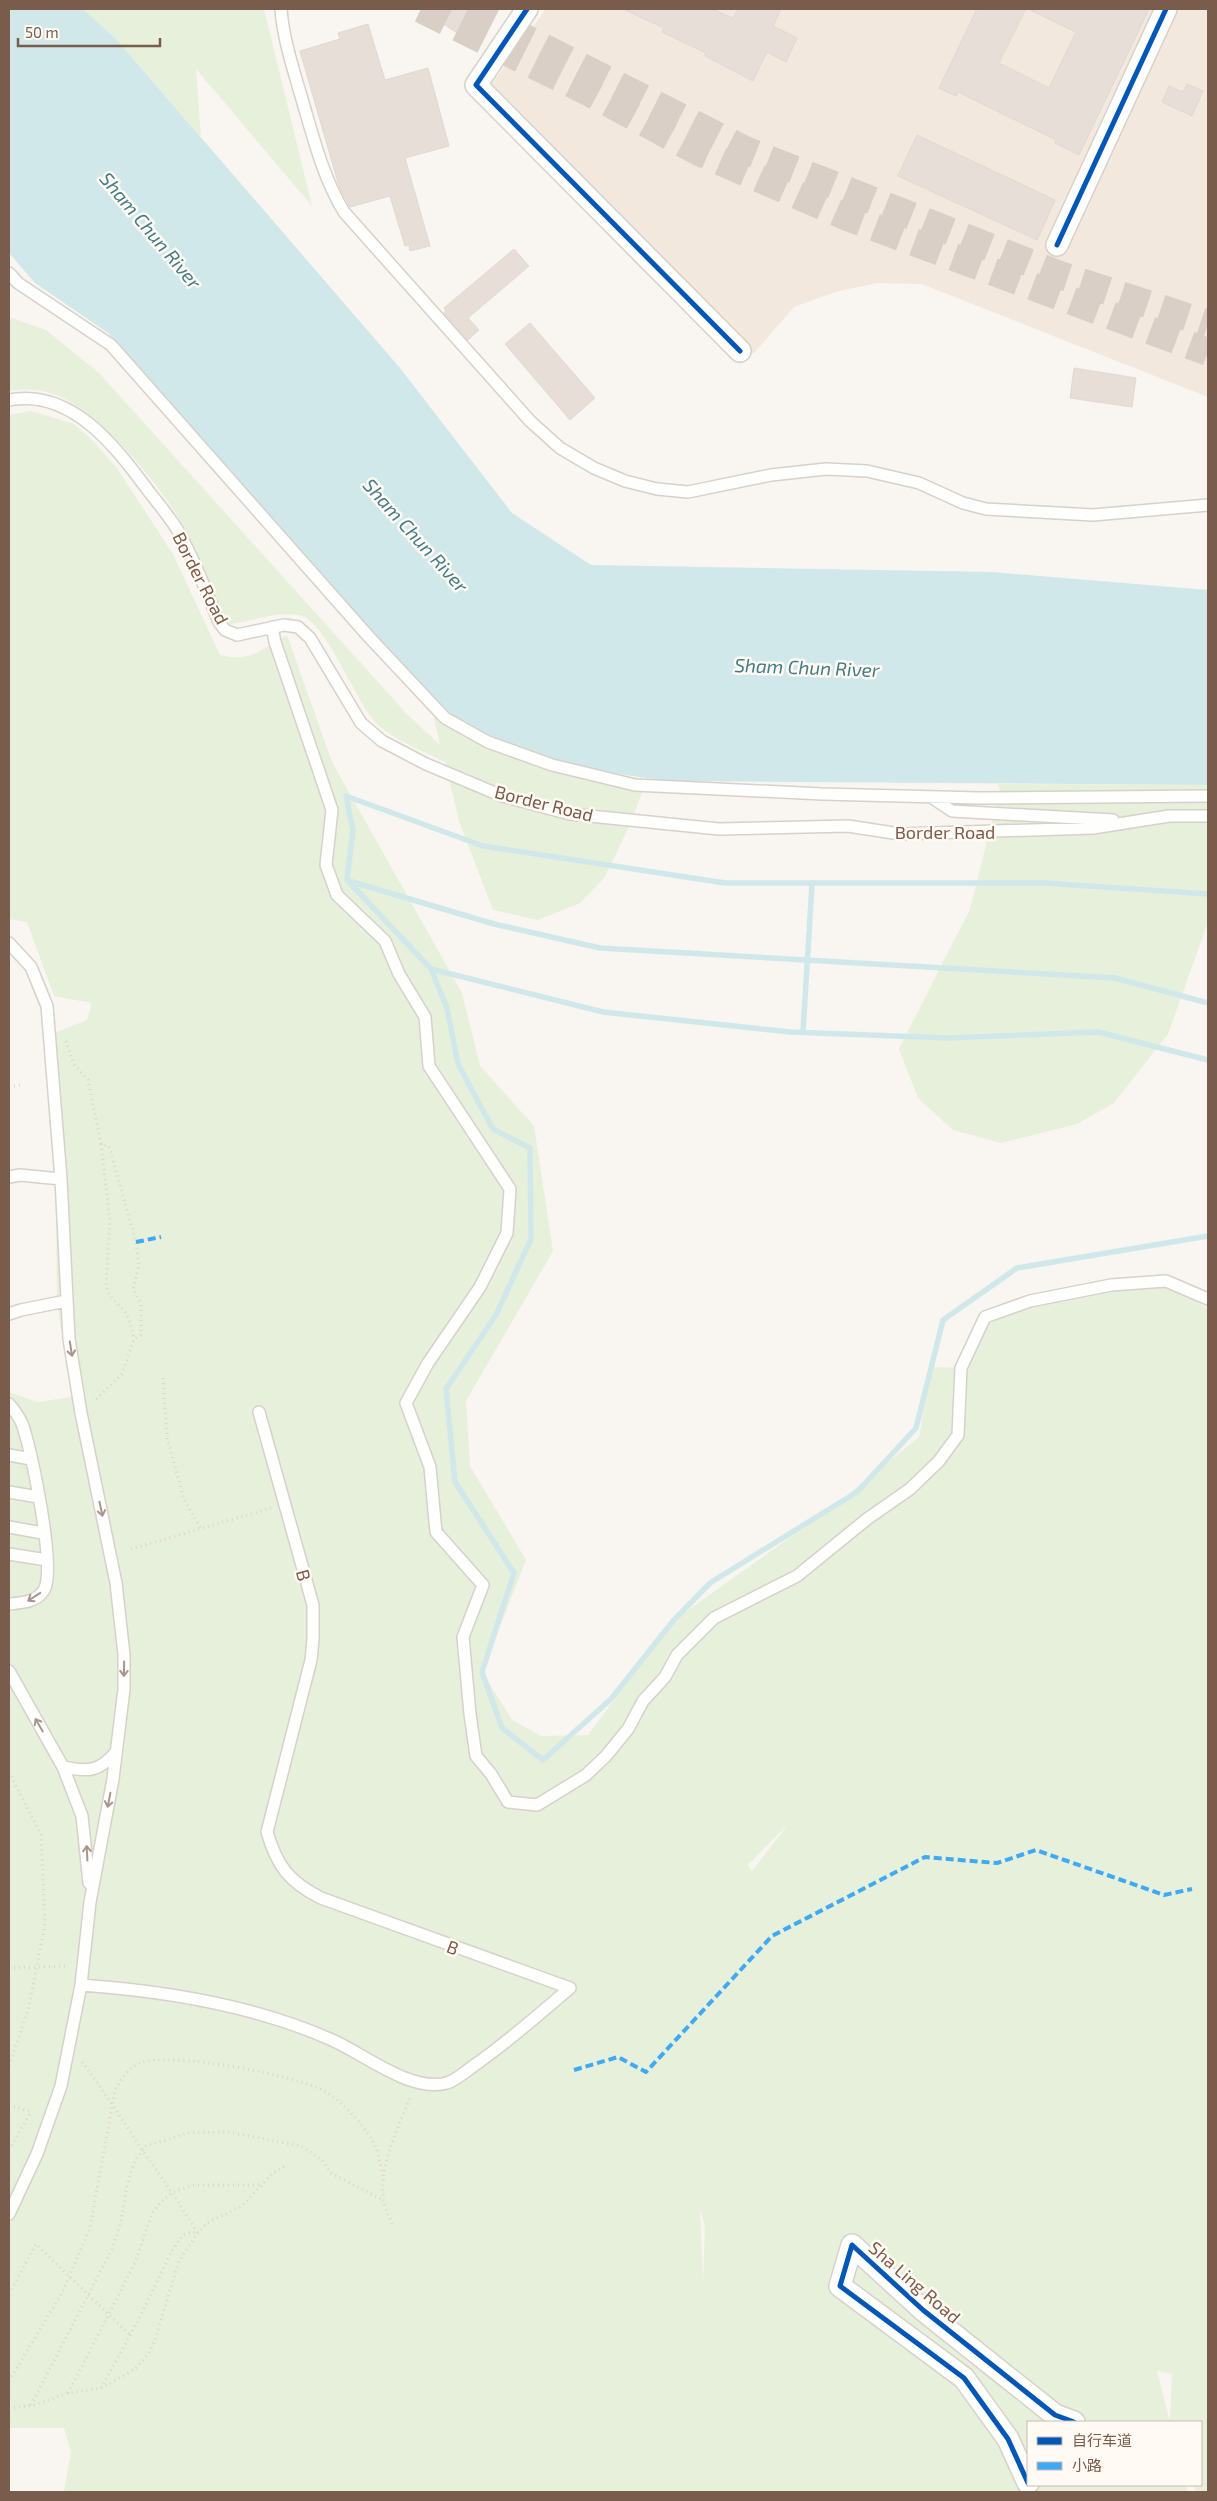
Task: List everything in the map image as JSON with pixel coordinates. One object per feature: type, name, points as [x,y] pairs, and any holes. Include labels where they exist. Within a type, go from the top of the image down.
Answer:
[{"type":"street","points":[[527,9],[476,85],[740,351]]},
{"type":"street","points":[[1057,245],[1166,9]]},
{"type":"street","name":"Sha Ling Road","points":[[1027,2480],[1008,2439],[964,2378],[840,2286],[852,2245],[931,2316],[1055,2414],[1072,2421]]},
{"type":"lane","points":[[281,9],[292,64],[320,163],[329,188],[344,212],[530,420],[560,448],[594,468],[626,481],[657,490],[688,492],[771,475],[826,469],[867,471],[919,483],[963,503],[986,509],[1093,515],[1208,505]]},
{"type":"lane","points":[[9,273],[18,283],[112,345],[370,637],[445,718],[497,746],[552,765],[635,785],[930,797],[1208,796]]},
{"type":"lane","name":"Border Road","points":[[9,400],[20,398],[56,403],[76,414],[103,435],[130,466],[176,528],[195,564],[219,622],[225,630],[237,635],[284,625],[298,627],[310,638],[361,723],[382,741],[426,764],[502,796],[570,814],[719,829],[848,826],[900,834],[1093,828],[1169,816],[1208,816]]},
{"type":"lane","points":[[272,627],[274,642],[332,810],[326,865],[337,895],[385,941],[399,974],[425,1017],[429,1066],[510,1189],[507,1233],[480,1287],[428,1363],[406,1403],[430,1467],[436,1532],[483,1585],[463,1638],[470,1714],[476,1756],[491,1774],[508,1802],[537,1805],[586,1776],[606,1756],[628,1729],[644,1701],[665,1677],[677,1655],[714,1618],[797,1576],[867,1519],[910,1489],[939,1461],[958,1435],[961,1368],[985,1317],[1030,1301],[1111,1285],[1166,1281],[1208,1299]]},
{"type":"lane","points":[[930,797],[952,811],[1015,813],[1132,822]]},
{"type":"lane","points":[[9,943],[31,967],[47,1006],[62,1179],[69,1339],[81,1413],[116,1583],[124,1655],[124,1689],[116,1752],[90,1902],[81,1985],[61,2086],[37,2154],[9,2214]]},
{"type":"lane","points":[[9,1177],[62,1179]]},
{"type":"lane","points":[[9,1314],[66,1301]]},
{"type":"lane","points":[[9,1404],[22,1424],[31,1459],[48,1560],[44,1589],[34,1599],[23,1603],[9,1604]]},
{"type":"lane","name":"B","points":[[81,1985],[140,1990],[267,2015],[333,2040],[379,2065],[426,2086],[448,2083],[463,2073],[519,2031],[570,1988],[321,1898],[301,1888],[294,1882],[274,1854],[267,1832],[311,1660],[312,1605],[260,1412]]},
{"type":"lane","points":[[9,1455],[31,1459]]},
{"type":"lane","points":[[9,1492],[38,1497]]},
{"type":"lane","points":[[9,1527],[43,1533]]},
{"type":"lane","points":[[9,1554],[48,1560]]},
{"type":"lane","points":[[9,1671],[63,1767],[82,1816],[86,1838],[90,1902]]},
{"type":"lane","points":[[63,1767],[85,1772],[109,1760],[116,1752]]},
{"type":"path","points":[[64,1035],[73,1063],[88,1080],[101,1144],[110,1221],[106,1286],[109,1296],[123,1310],[129,1320],[134,1339],[122,1374],[81,1413]]},
{"type":"path","points":[[9,1087],[21,1085]]},
{"type":"path","points":[[101,1144],[109,1146],[136,1242],[139,1265],[133,1288],[141,1303],[141,1335],[134,1339]]},
{"type":"path","points":[[163,1378],[167,1438],[184,1499],[201,1529]]},
{"type":"path","points":[[131,1549],[274,1507]]},
{"type":"path","points":[[9,1772],[41,1835],[45,1924],[29,2006],[9,2067]]},
{"type":"path","points":[[9,1968],[66,1966]]},
{"type":"path","points":[[9,2381],[62,2293],[90,2228],[115,2090],[122,2076],[140,2063],[157,2060],[195,2062],[296,2079],[326,2092],[351,2112],[376,2147],[384,2181]]},
{"type":"path","points":[[82,2062],[113,2102],[143,2150],[173,2192],[198,2234]]},
{"type":"path","points":[[392,2224],[383,2200],[384,2181],[391,2146],[410,2096]]},
{"type":"path","points":[[9,2105],[39,2114]]},
{"type":"path","points":[[9,2150],[31,2112]]},
{"type":"path","points":[[31,2406],[90,2295],[112,2249],[122,2222],[127,2185],[135,2160],[146,2146],[166,2138],[188,2133],[228,2132],[276,2140],[301,2146],[322,2160],[331,2173],[383,2200]]},
{"type":"path","points":[[9,2408],[31,2406],[67,2394],[100,2388],[136,2369],[149,2353],[179,2260],[198,2234],[207,2223],[242,2206],[273,2173],[285,2166]]},
{"type":"path","points":[[67,2394],[135,2263],[152,2213],[173,2192],[194,2185],[263,2185]]},
{"type":"path","points":[[100,2388],[130,2335],[178,2240],[190,2232],[198,2234]]},
{"type":"path","points":[[9,2294],[36,2244],[130,2335]]},
{"type":"shaded area","points":[[546,9],[1208,9],[1208,397],[922,284],[878,283],[838,291],[794,307],[753,354],[490,86]]},
{"type":"green space","points":[[83,9],[264,9],[312,206],[196,69],[201,137],[116,39]]},
{"type":"green space","points":[[9,317],[46,330],[99,373],[406,713],[440,745],[429,695],[448,713],[496,739],[551,757],[631,777],[647,779],[630,825],[604,878],[580,903],[538,920],[493,910],[459,821],[445,762],[401,741],[378,725],[360,700],[331,648],[312,622],[302,616],[284,614],[230,624],[222,612],[199,557],[183,525],[159,489],[126,450],[90,416],[54,394],[43,391],[9,391]]},
{"type":"green space","points":[[31,411],[74,424],[91,439],[116,467],[173,554],[220,655],[231,657],[248,656],[263,650],[287,635],[332,762],[462,993],[480,1066],[534,1126],[553,1251],[466,1401],[470,1466],[526,1560],[482,1672],[512,1720],[541,1736],[588,1735],[673,1621],[830,1509],[919,1437],[931,1367],[961,1368],[985,1317],[1019,1305],[1166,1281],[1208,1309],[1208,2492],[1196,2492],[1194,2486],[1202,2486],[1202,2421],[1027,2421],[1027,2486],[1186,2486],[1188,2492],[64,2492],[71,2452],[64,2428],[9,2428],[9,1392],[38,1402],[72,1397],[57,1304],[54,1033],[87,1020],[92,1003],[54,996],[27,922],[9,919],[9,415]],"holes":[[[786,1827],[752,1871],[748,1865]],[[700,2208],[705,2227],[703,2282]],[[1157,2371],[1172,2374],[1170,2419],[1169,2419]]]},
{"type":"green space","points":[[998,784],[1208,785],[1208,922],[1168,1034],[1114,1103],[1077,1124],[1001,1143],[953,1130],[918,1098],[899,1049],[970,909],[1000,789]]},
{"type":"water","name":"Sham Chun River","points":[[9,9],[83,9],[116,39],[400,368],[512,513],[591,565],[992,572],[1208,590],[1208,785],[675,781],[613,773],[573,765],[533,753],[477,729],[442,710],[108,333],[35,283],[9,253]]},
{"type":"building","points":[[421,9],[492,9],[480,26],[474,22],[463,37]]},
{"type":"building","points":[[623,9],[712,9],[733,18],[738,9],[781,9],[773,26],[797,38],[786,62],[767,52],[753,81],[705,56],[706,53],[662,32],[664,28]]},
{"type":"building","points":[[977,9],[1026,9],[999,63],[1049,88],[1076,32],[1028,9],[1149,9],[1079,155],[1055,143],[1056,140],[958,92],[956,96],[939,88]]},
{"type":"building","points":[[368,24],[385,80],[428,68],[449,146],[405,158],[430,246],[410,251],[409,245],[405,246],[390,196],[350,207],[339,186],[300,51],[340,39],[338,33]]},
{"type":"building","points":[[1187,84],[1203,91],[1192,116],[1162,102],[1169,86],[1183,92]]},
{"type":"building","points":[[917,135],[1055,200],[1037,240],[898,176]]},
{"type":"building","points":[[514,249],[529,266],[468,318],[479,330],[468,340],[444,313],[446,311],[444,308]]},
{"type":"building","points":[[530,323],[595,398],[570,420],[505,344]]},
{"type":"building","points":[[1074,368],[1136,378],[1132,407],[1070,398]]},
{"type":"waterway","points":[[1208,894],[1044,883],[725,883],[483,846],[346,796],[353,830],[347,880],[431,969],[447,1008],[458,1064],[493,1129],[530,1148],[531,1239],[496,1315],[446,1389],[455,1482],[514,1573],[482,1672],[502,1728],[543,1760],[611,1699],[673,1621],[710,1583],[857,1492],[916,1428],[943,1320],[1017,1268],[1208,1236]]},
{"type":"waterway","points":[[349,881],[494,924],[600,948],[1115,978],[1208,1003]]},
{"type":"waterway","points":[[803,1032],[812,884]]},
{"type":"waterway","points":[[431,969],[603,1012],[790,1032],[948,1038],[1098,1032],[1208,1060]]},
{"type":"tunnel","points":[[421,9],[596,96],[699,152],[847,217],[1208,352]]},
{"type":"tunnel","points":[[468,9],[745,150],[1060,275],[1208,324]]},
{"type":"marked path","points":[[136,1242],[161,1237]]},
{"type":"marked path","points":[[574,2070],[618,2057],[646,2072],[772,1936],[925,1857],[997,1863],[1036,1850],[1164,1895],[1192,1889]]},
{"type":"cycle path","points":[[527,9],[476,85],[740,351]]},
{"type":"cycle path","points":[[1057,245],[1166,9]]},
{"type":"cycle path","points":[[1027,2481],[1008,2439],[964,2378],[840,2286],[852,2245],[923,2310],[1055,2415],[1071,2421]]}]
